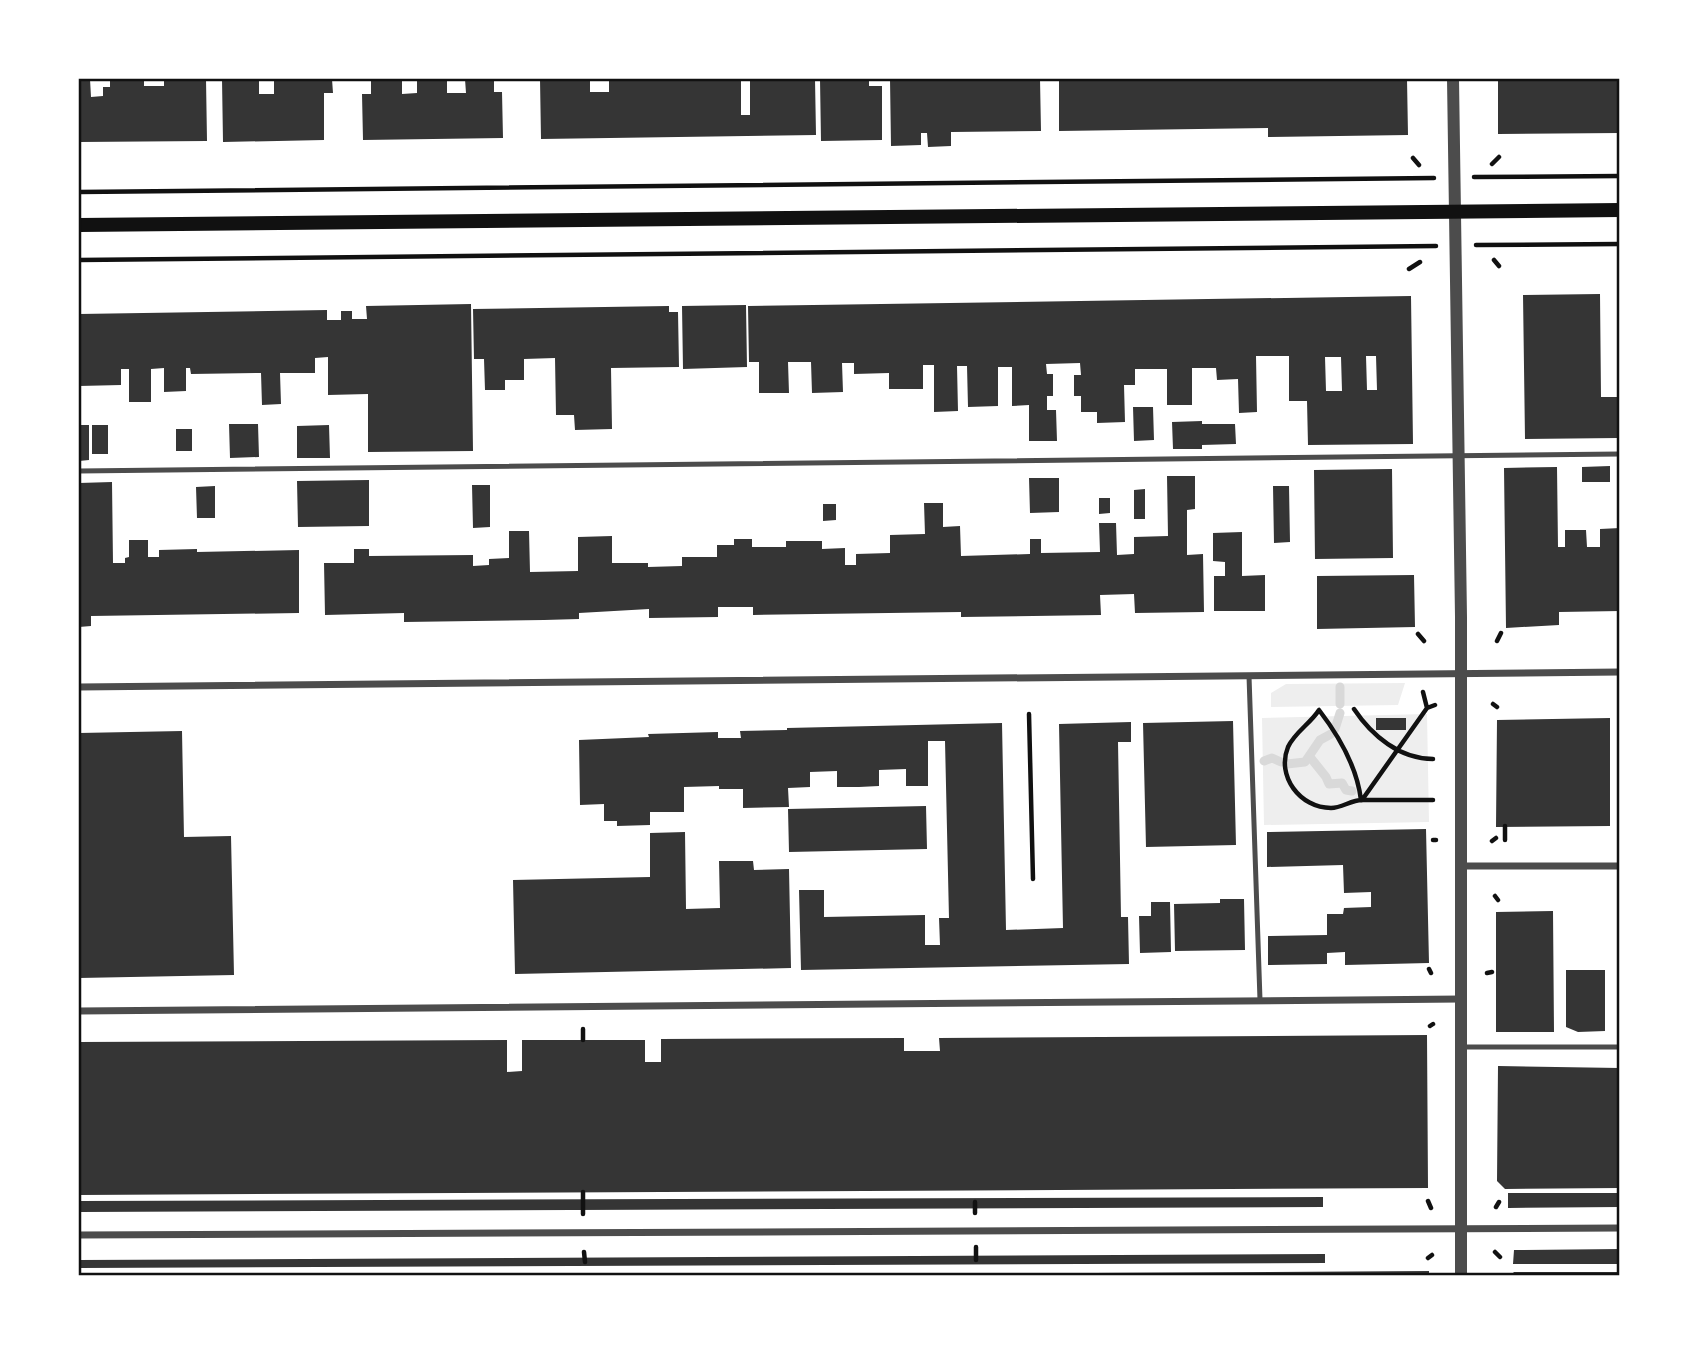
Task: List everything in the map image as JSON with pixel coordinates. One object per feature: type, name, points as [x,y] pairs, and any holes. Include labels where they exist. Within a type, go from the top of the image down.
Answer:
[{"type":"main road","points":[[79,225],[1620,210]]},
{"type":"street","points":[[1453,79],[1460,673],[1461,1275]]},
{"type":"street","points":[[79,687],[1620,672]]},
{"type":"street","points":[[1461,866],[1620,866]]},
{"type":"street","points":[[79,1011],[1461,999]]},
{"type":"street","points":[[79,1235],[1620,1228]]},
{"type":"lane","points":[[79,471],[1620,454]]},
{"type":"lane","points":[[1249,676],[1260,1000]]},
{"type":"lane","points":[[1461,1047],[1620,1047]]},
{"type":"path","points":[[1492,164],[1499,157]]},
{"type":"path","points":[[1413,158],[1419,165]]},
{"type":"path","points":[[79,192],[1620,176]]},
{"type":"path","points":[[79,260],[1620,244]]},
{"type":"path","points":[[1494,260],[1499,267]]},
{"type":"path","points":[[1409,270],[1420,262]]},
{"type":"path","points":[[1497,641],[1502,633]]},
{"type":"path","points":[[1418,634],[1424,640]]},
{"type":"path","points":[[1422,684],[1427,708]]},
{"type":"path","points":[[1361,800],[1427,708],[1435,705]]},
{"type":"path","points":[[1354,709],[1368,728],[1399,750],[1413,757],[1433,759]]},
{"type":"path","points":[[1361,800],[1358,782],[1348,757],[1319,710],[1312,721],[1296,734],[1286,752],[1289,783],[1304,800],[1332,808],[1361,800],[1433,800]]},
{"type":"path","points":[[1029,714],[1033,879]]},
{"type":"path","points":[[1505,826],[1505,840]]},
{"type":"path","points":[[583,1029],[583,1040]]},
{"type":"path","points":[[583,1192],[583,1215]]},
{"type":"path","points":[[1428,1200],[1431,1208]]},
{"type":"path","points":[[975,1202],[975,1214]]},
{"type":"path","points":[[976,1247],[976,1260]]},
{"type":"path","points":[[584,1252],[584,1262]]},
{"type":"path","points":[[1495,1252],[1500,1258]]},
{"type":"shaded area","points":[[1405,683],[1398,705],[1271,707],[1271,693],[1286,684]]},
{"type":"shaded area","points":[[1427,714],[1429,822],[1264,825],[1262,718]]},
{"type":"building","points":[[79,79],[90,79],[91,97],[103,96],[103,87],[110,87],[110,79],[144,79],[144,86],[164,86],[164,79],[206,79],[207,141],[79,142]]},
{"type":"building","points":[[222,79],[259,79],[259,94],[274,94],[274,79],[332,79],[333,93],[324,93],[324,140],[223,142]]},
{"type":"building","points":[[371,79],[402,79],[402,94],[417,93],[417,79],[447,79],[447,93],[466,93],[465,79],[494,79],[494,92],[502,92],[503,138],[363,140],[362,94],[371,94]]},
{"type":"building","points":[[540,79],[590,79],[590,92],[609,92],[609,79],[741,79],[741,115],[750,115],[750,81],[815,79],[816,135],[541,139]]},
{"type":"building","points":[[820,79],[869,79],[869,86],[882,86],[882,140],[821,141]]},
{"type":"building","points":[[890,79],[1040,79],[1041,131],[951,132],[951,146],[928,147],[927,133],[921,133],[921,145],[891,146]]},
{"type":"building","points":[[1059,79],[1407,79],[1408,135],[1268,137],[1268,128],[1059,131]]},
{"type":"building","points":[[1498,79],[1620,79],[1620,133],[1498,134]]},
{"type":"building","points":[[1600,294],[1601,397],[1618,397],[1618,438],[1525,439],[1523,295]]},
{"type":"building","points":[[1411,296],[1413,444],[1308,445],[1307,401],[1289,401],[1289,356],[1256,356],[1257,412],[1239,413],[1238,379],[1217,380],[1216,368],[1192,368],[1192,405],[1167,405],[1167,369],[1135,369],[1135,385],[1124,385],[1125,422],[1097,423],[1097,412],[1081,412],[1081,396],[1074,396],[1074,375],[1081,375],[1080,363],[1046,364],[1047,374],[1053,374],[1053,396],[1047,396],[1047,410],[1056,410],[1057,441],[1029,441],[1029,405],[1012,406],[1012,367],[998,367],[998,406],[968,407],[967,366],[957,366],[958,411],[934,412],[934,365],[923,365],[923,389],[889,389],[889,373],[854,374],[854,363],[842,363],[843,392],[812,393],[811,362],[788,362],[789,393],[759,393],[759,362],[749,362],[748,306]],"holes":[[[1366,356],[1376,356],[1377,390],[1367,390]],[[1325,357],[1341,357],[1342,391],[1326,391]]]},
{"type":"building","points":[[471,304],[473,451],[368,452],[368,394],[328,395],[328,357],[315,358],[315,373],[280,373],[281,404],[262,405],[261,373],[191,374],[190,368],[186,368],[186,391],[164,392],[164,368],[151,369],[151,402],[129,402],[129,369],[121,369],[121,385],[79,386],[79,314],[327,310],[327,320],[341,320],[341,311],[352,311],[352,319],[367,319],[366,306]]},
{"type":"building","points":[[746,305],[747,367],[683,369],[682,306]]},
{"type":"building","points":[[669,306],[669,312],[678,312],[679,367],[611,368],[612,429],[575,430],[574,415],[556,415],[555,358],[524,359],[524,380],[505,380],[505,390],[485,390],[484,359],[474,359],[473,309]]},
{"type":"building","points":[[1133,407],[1153,407],[1154,440],[1134,441]]},
{"type":"building","points":[[1202,421],[1202,424],[1235,424],[1236,444],[1202,445],[1202,449],[1173,449],[1172,422]]},
{"type":"building","points":[[229,424],[258,424],[259,457],[230,458]]},
{"type":"building","points":[[79,425],[89,425],[89,460],[79,461]]},
{"type":"building","points":[[92,425],[108,425],[108,454],[92,454]]},
{"type":"building","points":[[329,425],[330,458],[297,458],[297,426]]},
{"type":"building","points":[[176,429],[192,429],[192,451],[176,451]]},
{"type":"building","points":[[1610,466],[1610,482],[1582,482],[1582,467]]},
{"type":"building","points":[[1557,467],[1558,547],[1565,547],[1565,530],[1586,530],[1587,547],[1600,547],[1600,529],[1620,528],[1620,611],[1559,612],[1559,625],[1506,628],[1504,468]]},
{"type":"building","points":[[1392,469],[1393,558],[1315,559],[1314,470]]},
{"type":"building","points":[[1167,476],[1195,476],[1195,509],[1187,510],[1187,555],[1203,554],[1204,612],[1135,613],[1134,594],[1100,595],[1101,615],[961,617],[961,612],[753,615],[753,607],[718,607],[718,617],[649,618],[649,609],[579,613],[579,619],[544,620],[404,622],[404,613],[325,615],[324,563],[354,563],[354,549],[369,549],[369,556],[473,555],[473,566],[489,565],[489,559],[509,558],[509,531],[529,531],[530,572],[578,571],[578,537],[612,536],[612,563],[648,563],[648,567],[682,566],[682,557],[717,557],[717,545],[734,545],[734,539],[752,539],[752,547],[786,547],[786,541],[822,541],[822,549],[845,548],[845,565],[856,565],[856,554],[890,553],[890,535],[925,534],[924,503],[943,503],[943,527],[960,526],[961,556],[1030,554],[1030,539],[1041,539],[1041,553],[1100,552],[1099,523],[1116,523],[1117,555],[1134,554],[1134,537],[1168,536]]},
{"type":"building","points":[[1029,478],[1059,478],[1059,512],[1030,513]]},
{"type":"building","points":[[369,480],[369,526],[298,527],[297,481]]},
{"type":"building","points":[[112,482],[113,563],[125,563],[125,558],[129,557],[129,540],[148,540],[148,557],[159,557],[159,550],[299,550],[299,613],[91,616],[91,626],[79,627],[79,483]]},
{"type":"building","points":[[472,485],[490,485],[490,527],[473,528]]},
{"type":"building","points":[[215,486],[215,518],[197,518],[196,487]]},
{"type":"building","points":[[1273,486],[1289,486],[1290,542],[1274,543]]},
{"type":"building","points":[[1145,489],[1145,519],[1134,519],[1134,490]]},
{"type":"building","points":[[1099,498],[1110,498],[1110,513],[1099,514]]},
{"type":"building","points":[[823,504],[836,504],[836,520],[823,521]]},
{"type":"building","points":[[1242,532],[1242,576],[1265,575],[1265,611],[1214,611],[1214,576],[1225,576],[1225,562],[1213,561],[1213,533]]},
{"type":"building","points":[[1414,575],[1415,627],[1317,629],[1317,576]]},
{"type":"building","points":[[1376,718],[1406,718],[1406,730],[1376,730]]},
{"type":"building","points":[[1610,718],[1610,826],[1496,827],[1497,720]]},
{"type":"building","points":[[1233,721],[1236,845],[1146,847],[1143,723]]},
{"type":"building","points":[[1131,722],[1131,742],[1118,742],[1121,917],[1128,917],[1129,964],[801,970],[799,890],[824,890],[824,917],[925,915],[925,945],[940,945],[939,918],[949,918],[945,741],[928,741],[928,786],[906,786],[906,769],[879,770],[879,786],[859,787],[837,787],[837,771],[810,772],[810,787],[788,788],[789,807],[743,808],[743,789],[719,789],[719,786],[684,787],[684,812],[650,812],[650,825],[617,826],[617,821],[604,821],[604,804],[580,805],[579,740],[718,732],[718,738],[741,738],[740,731],[787,728],[1002,723],[1006,930],[1063,928],[1059,724]]},
{"type":"building","points":[[182,731],[184,837],[231,836],[234,975],[79,978],[79,733]]},
{"type":"building","points":[[926,806],[927,849],[789,852],[788,809]]},
{"type":"building","points":[[1426,829],[1429,963],[1345,965],[1345,952],[1327,953],[1327,964],[1268,965],[1268,936],[1327,935],[1327,914],[1343,914],[1344,908],[1371,907],[1371,892],[1344,893],[1343,865],[1267,867],[1267,832]]},
{"type":"building","points":[[685,832],[686,909],[720,908],[719,861],[753,861],[754,870],[789,869],[791,968],[515,974],[513,880],[650,877],[650,833]]},
{"type":"building","points":[[1220,899],[1244,899],[1245,950],[1175,951],[1174,904],[1220,903]]},
{"type":"building","points":[[1151,902],[1170,902],[1171,952],[1140,953],[1139,916],[1151,916]]},
{"type":"building","points":[[1553,911],[1554,1032],[1496,1032],[1496,912]]},
{"type":"building","points":[[1566,970],[1605,970],[1605,1031],[1578,1032],[1566,1027]]},
{"type":"building","points":[[1427,1035],[1428,1188],[79,1195],[79,1042],[507,1040],[507,1072],[522,1071],[522,1040],[645,1040],[645,1062],[661,1062],[661,1039],[904,1038],[904,1051],[940,1051],[939,1038]]},
{"type":"building","points":[[1498,1066],[1620,1068],[1620,1188],[1505,1189],[1497,1181]]},
{"type":"building","points":[[1508,1193],[1620,1193],[1620,1207],[1508,1208]]},
{"type":"building","points":[[1323,1197],[1323,1207],[79,1212],[79,1201]]},
{"type":"building","points":[[1620,1249],[1620,1264],[1513,1264],[1514,1250]]},
{"type":"building","points":[[1325,1254],[1325,1263],[79,1268],[79,1260]]},
{"type":"building","points":[[1429,1271],[1429,1275],[1094,1275],[1094,1273]]},
{"type":"building","points":[[1514,1272],[1620,1272],[1620,1275],[1511,1275]]},
{"type":"building","points":[[1065,1273],[1065,1275],[990,1275]]},
{"type":"waterway","points":[[1340,687],[1340,704]]},
{"type":"waterway","points":[[1335,729],[1340,713]]},
{"type":"waterway","points":[[1287,764],[1305,762],[1320,740],[1331,734]]},
{"type":"waterway","points":[[1310,757],[1329,784],[1342,783],[1346,790],[1352,791]]},
{"type":"waterway","points":[[1264,761],[1272,758],[1281,762]]}]
